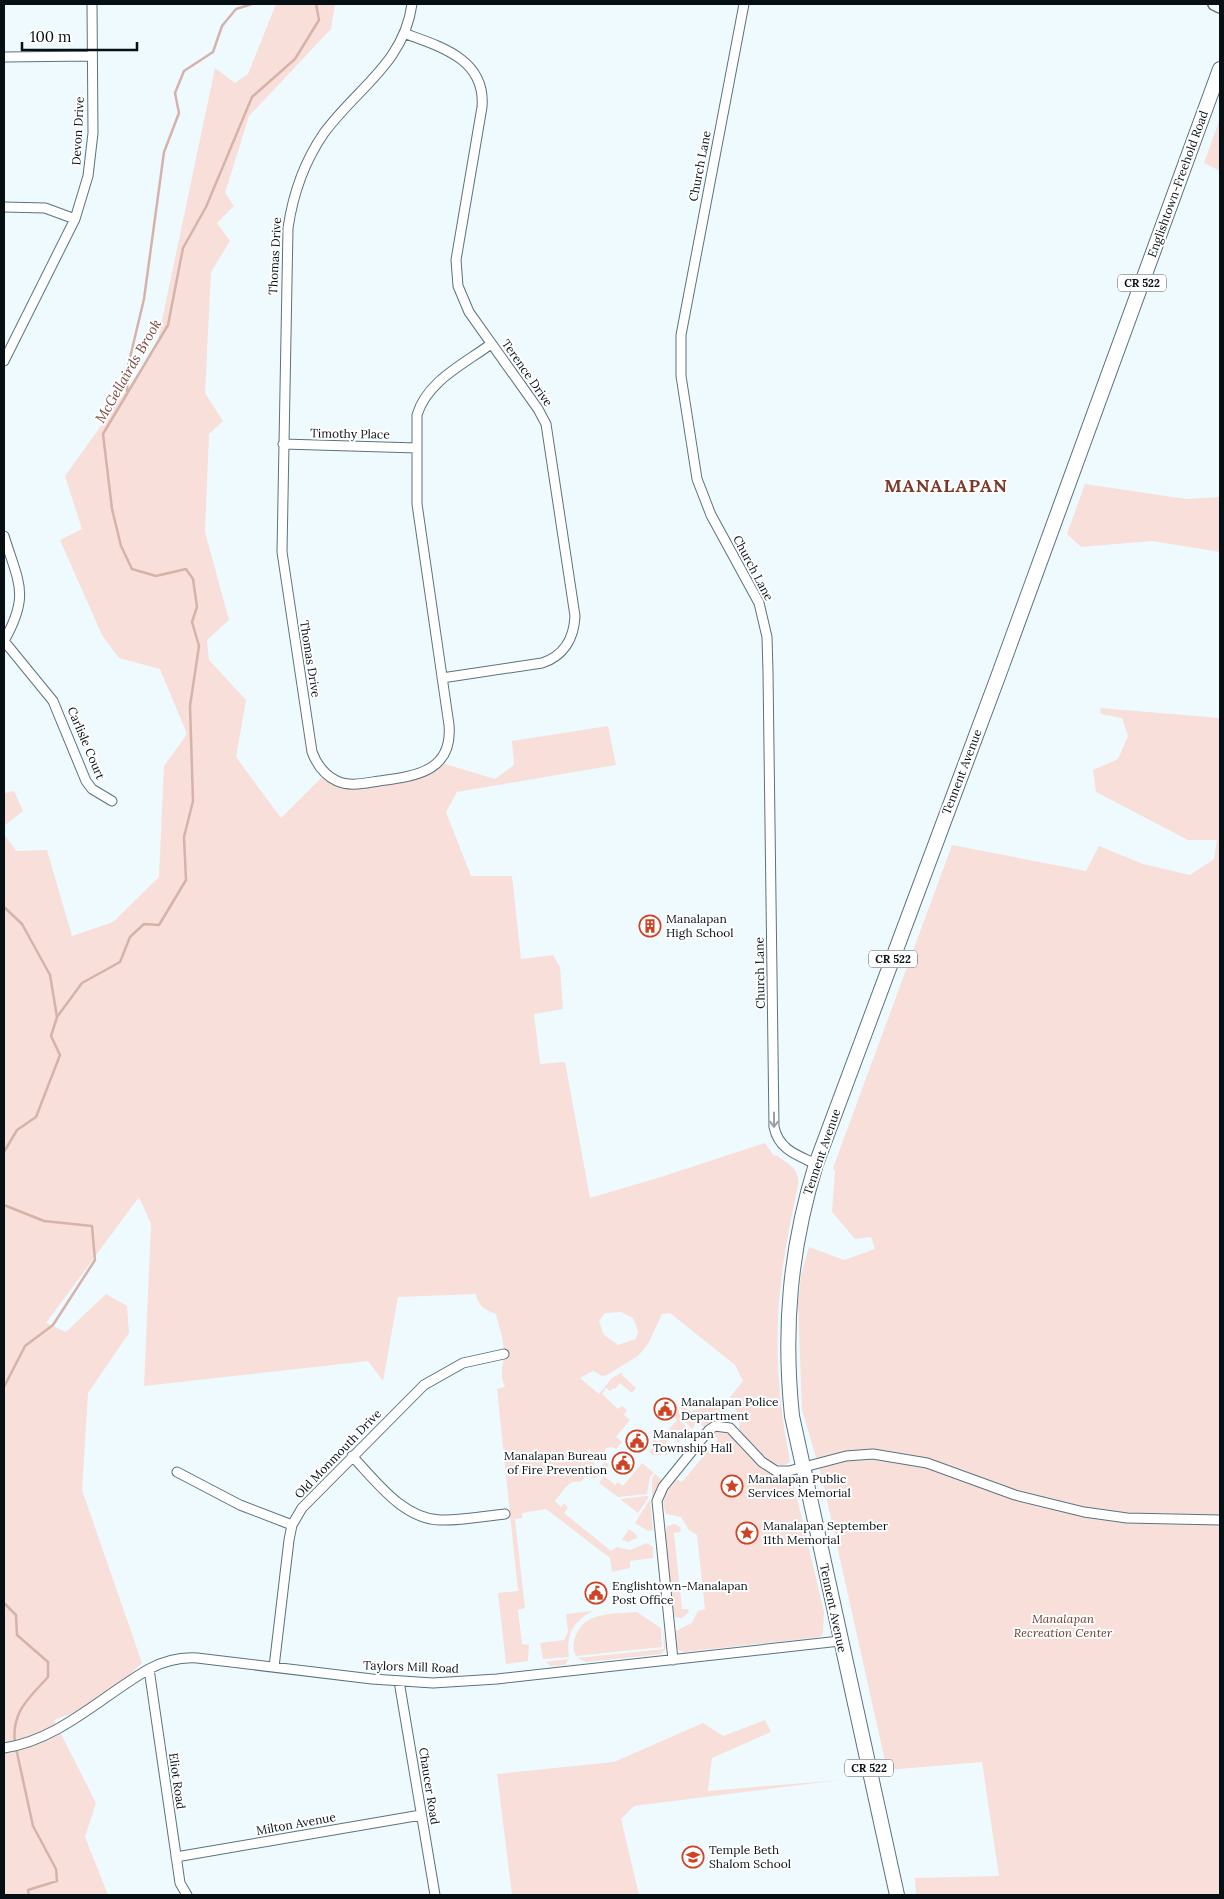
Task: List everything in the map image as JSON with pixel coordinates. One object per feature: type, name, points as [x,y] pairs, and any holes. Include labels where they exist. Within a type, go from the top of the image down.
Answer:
[{"type":"main road","name":"Englishtown-Freehold Road","points":[[1064,496],[1220,69]]},
{"type":"main road","name":"Tennent Avenue","points":[[897,1895],[792,1416],[789,1385],[788,1310],[796,1246],[816,1164],[1064,496]]},
{"type":"street","name":"Devon Drive","points":[[4,361],[75,219],[88,176],[92,149],[92,4]]},
{"type":"street","name":"Thomas Drive","points":[[412,4],[406,34],[392,57],[324,133],[306,164],[295,192],[290,212],[287,252],[283,444],[283,560],[311,747],[319,767],[336,780],[355,784],[410,776],[429,770],[442,757],[449,743],[449,725],[417,504],[417,415],[423,398],[433,386],[491,344]]},
{"type":"street","name":"Church Lane","points":[[744,4],[681,335],[680,363],[691,448],[702,496],[755,594],[762,612],[767,637],[774,1127],[777,1139],[787,1150],[816,1164]]},
{"type":"street","points":[[1214,4],[1220,7]]},
{"type":"street","name":"Terence Drive","points":[[406,34],[458,56],[475,73],[480,86],[482,107],[456,268],[464,302],[491,344],[538,408],[546,424],[573,601],[575,626],[565,648],[546,662],[442,678]]},
{"type":"street","points":[[4,57],[92,56]]},
{"type":"street","points":[[4,207],[45,208],[75,219]]},
{"type":"street","name":"Timothy Place","points":[[283,444],[417,448]]},
{"type":"street","points":[[4,536],[19,586],[20,602],[18,613],[4,641]]},
{"type":"street","name":"Carlisle Court","points":[[4,641],[46,690],[58,709],[86,781],[92,789],[112,801]]},
{"type":"street","name":"Old Monmouth Drive","points":[[274,1667],[292,1525],[302,1508],[415,1393],[434,1378],[463,1363],[504,1354]]},
{"type":"street","points":[[673,1660],[657,1505],[663,1487],[709,1430],[718,1425],[730,1428],[772,1470],[784,1472],[846,1456],[873,1454],[927,1463],[1015,1494],[1084,1512],[1147,1519],[1220,1520]]},
{"type":"street","points":[[352,1456],[396,1502],[426,1518],[440,1520],[505,1514]]},
{"type":"street","points":[[177,1472],[240,1505],[292,1525]]},
{"type":"street","name":"Taylors Mill Road","points":[[7,1747],[26,1742],[67,1723],[162,1662],[189,1657],[399,1681],[461,1682],[840,1641]]},
{"type":"street","name":"Eliot Road","points":[[149,1669],[180,1883],[187,1895]]},
{"type":"street","name":"Chaucer Road","points":[[399,1681],[434,1895]]},
{"type":"street","name":"Milton Avenue","points":[[176,1857],[421,1816]]},
{"type":"green space","points":[[276,4],[335,4],[331,29],[249,116],[225,193],[234,206],[217,223],[230,241],[211,272],[205,393],[223,421],[209,434],[205,532],[229,620],[207,640],[209,660],[246,700],[236,757],[281,818],[324,775],[355,784],[445,764],[495,779],[514,765],[512,741],[608,726],[616,765],[457,792],[446,812],[471,876],[512,876],[521,959],[553,955],[560,967],[563,1009],[534,1014],[540,1064],[565,1062],[590,1198],[765,1143],[774,1156],[776,1155],[789,1164],[795,1171],[798,1186],[784,1258],[778,1323],[780,1389],[790,1462],[783,1465],[769,1461],[755,1449],[739,1429],[740,1420],[730,1397],[743,1381],[735,1365],[670,1313],[662,1314],[648,1344],[638,1356],[607,1375],[602,1376],[593,1371],[580,1378],[599,1394],[612,1378],[623,1372],[622,1375],[636,1388],[632,1393],[620,1383],[615,1389],[613,1388],[610,1391],[606,1388],[602,1394],[618,1409],[622,1406],[627,1410],[624,1415],[630,1420],[616,1437],[622,1442],[616,1449],[612,1447],[606,1448],[603,1460],[601,1458],[597,1462],[590,1449],[587,1450],[595,1464],[581,1482],[572,1483],[566,1487],[555,1501],[561,1507],[564,1503],[568,1508],[564,1513],[611,1551],[617,1547],[630,1550],[647,1543],[653,1547],[653,1558],[630,1561],[630,1568],[612,1572],[610,1558],[546,1509],[522,1513],[522,1518],[515,1519],[525,1608],[518,1610],[522,1644],[529,1645],[528,1661],[506,1664],[498,1593],[518,1591],[497,1389],[505,1387],[502,1375],[504,1352],[496,1314],[478,1302],[476,1294],[398,1297],[383,1381],[368,1361],[144,1386],[151,1224],[139,1197],[46,1323],[66,1332],[106,1294],[127,1306],[129,1333],[88,1393],[82,1490],[142,1663],[100,1703],[54,1720],[96,1803],[85,1837],[108,1895],[4,1895],[4,834],[16,851],[47,850],[72,936],[113,922],[159,877],[164,766],[187,734],[160,669],[119,658],[102,635],[60,540],[82,529],[65,476],[156,349],[215,68],[235,83],[248,74]],"holes":[[[621,1312],[633,1318],[638,1331],[636,1339],[618,1345],[604,1335],[599,1321],[605,1313]]]},
{"type":"green space","points":[[1220,121],[1220,171],[1204,163]]},
{"type":"green space","points":[[1085,484],[1186,499],[1220,497],[1220,552],[1152,541],[1081,547],[1067,534]]},
{"type":"green space","name":"Manalapan Recreation Center","points":[[1100,708],[1220,718],[1220,1895],[916,1895],[915,1878],[999,1876],[982,1762],[887,1770],[821,1474],[802,1410],[798,1303],[801,1275],[809,1247],[844,1260],[875,1249],[871,1237],[855,1239],[832,1212],[835,1171],[833,1168],[952,845],[1086,871],[1099,846],[1143,864],[1190,875],[1214,859],[1217,840],[1188,840],[1096,792],[1093,770],[1118,759],[1128,736],[1122,718],[1101,714]]},
{"type":"green space","points":[[14,791],[23,811],[4,826],[4,793]]},
{"type":"green space","points":[[711,1398],[719,1402],[728,1420],[714,1421],[704,1427],[697,1422],[692,1429],[684,1421],[681,1407],[683,1406],[690,1411],[707,1407],[706,1401]]},
{"type":"green space","points":[[677,1404],[682,1423],[690,1430],[678,1443],[673,1437],[667,1441],[665,1446],[672,1451],[670,1454],[653,1455],[649,1452],[652,1448],[651,1443],[654,1439],[658,1442],[677,1420],[673,1416],[675,1413],[669,1408]]},
{"type":"green space","points":[[721,1430],[739,1442],[769,1472],[779,1476],[792,1477],[824,1612],[823,1634],[820,1637],[684,1652],[678,1650],[674,1636],[676,1631],[692,1623],[698,1611],[705,1609],[697,1535],[689,1530],[681,1517],[666,1514],[663,1504],[666,1493],[676,1479],[682,1482],[718,1439],[713,1433]]},
{"type":"green space","points":[[605,1462],[609,1465],[594,1479],[592,1477]]},
{"type":"green space","points":[[642,1463],[654,1473],[650,1477],[647,1494],[618,1497],[599,1483],[604,1476],[615,1485],[618,1482],[623,1486]]},
{"type":"green space","points":[[655,1474],[662,1480],[652,1500],[652,1478]]},
{"type":"green space","points":[[649,1497],[638,1513],[620,1499]]},
{"type":"green space","points":[[650,1499],[653,1530],[648,1531],[635,1523]]},
{"type":"green space","points":[[675,1524],[680,1527],[681,1532],[674,1533],[682,1609],[688,1609],[689,1612],[682,1618],[675,1617],[672,1610],[665,1533],[667,1526]]},
{"type":"green space","points":[[629,1529],[637,1535],[637,1538],[628,1542],[622,1540]]},
{"type":"green space","points":[[593,1611],[580,1619],[572,1630],[568,1649],[569,1657],[543,1659],[540,1643],[564,1640],[568,1632],[566,1614]]},
{"type":"green space","points":[[637,1612],[661,1628],[662,1647],[576,1656],[574,1647],[577,1633],[588,1621],[603,1615]]},
{"type":"green space","points":[[663,1629],[666,1649],[661,1654],[586,1662],[577,1658],[664,1649]]},
{"type":"green space","points":[[569,1659],[565,1665],[551,1666],[545,1662]]},
{"type":"green space","points":[[765,1720],[771,1732],[712,1758],[708,1791],[840,1780],[634,1806],[621,1819],[639,1895],[512,1895],[497,1774],[614,1762],[703,1723],[723,1736]]},
{"type":"waterway","points":[[127,391],[128,366],[144,299],[164,152],[179,113],[175,93],[184,71],[213,52],[222,26],[236,9],[252,4]]},
{"type":"waterway","name":"McGellairds Brook","points":[[4,1152],[17,1130],[36,1117],[60,1055],[51,1036],[57,1017],[82,983],[120,962],[130,937],[144,924],[159,925],[186,880],[184,837],[193,801],[190,706],[199,646],[192,622],[197,607],[193,579],[186,569],[156,576],[132,569],[121,546],[112,509],[103,434],[168,325],[183,248],[206,207],[252,97],[295,59],[319,20],[316,4]]},
{"type":"waterway","points":[[4,907],[22,924],[50,975],[57,1017]]},
{"type":"waterway","name":"McGellairds Brook","points":[[4,1205],[44,1221],[92,1226],[95,1260],[53,1325],[25,1346],[4,1387]]},
{"type":"waterway","name":"McGellairds Brook","points":[[4,1603],[16,1615],[17,1635],[48,1662],[48,1677],[28,1699],[19,1714],[14,1732],[15,1743]]},
{"type":"waterway","name":"McGellairds Brook","points":[[16,1748],[33,1826],[56,1869],[57,1881],[28,1890],[29,1895]]},
{"type":"place","name":"Manalapan High School","points":[[650,926]]},
{"type":"place","name":"Manalapan Police Department","points":[[665,1409]]},
{"type":"place","name":"Manalapan Township Hall","points":[[637,1441]]},
{"type":"place","name":"Manalapan Bureau of Fire Prevention","points":[[623,1463]]},
{"type":"place","name":"Manalapan Public Services Memorial","points":[[732,1486]]},
{"type":"place","name":"Manalapan September 11th Memorial","points":[[747,1533]]},
{"type":"place","name":"Englishtown-Manalapan Post Office","points":[[596,1593]]},
{"type":"place","name":"Temple Beth Shalom School","points":[[693,1857]]},
{"type":"district","name":"MANALAPAN","points":[[946,486]]}]
